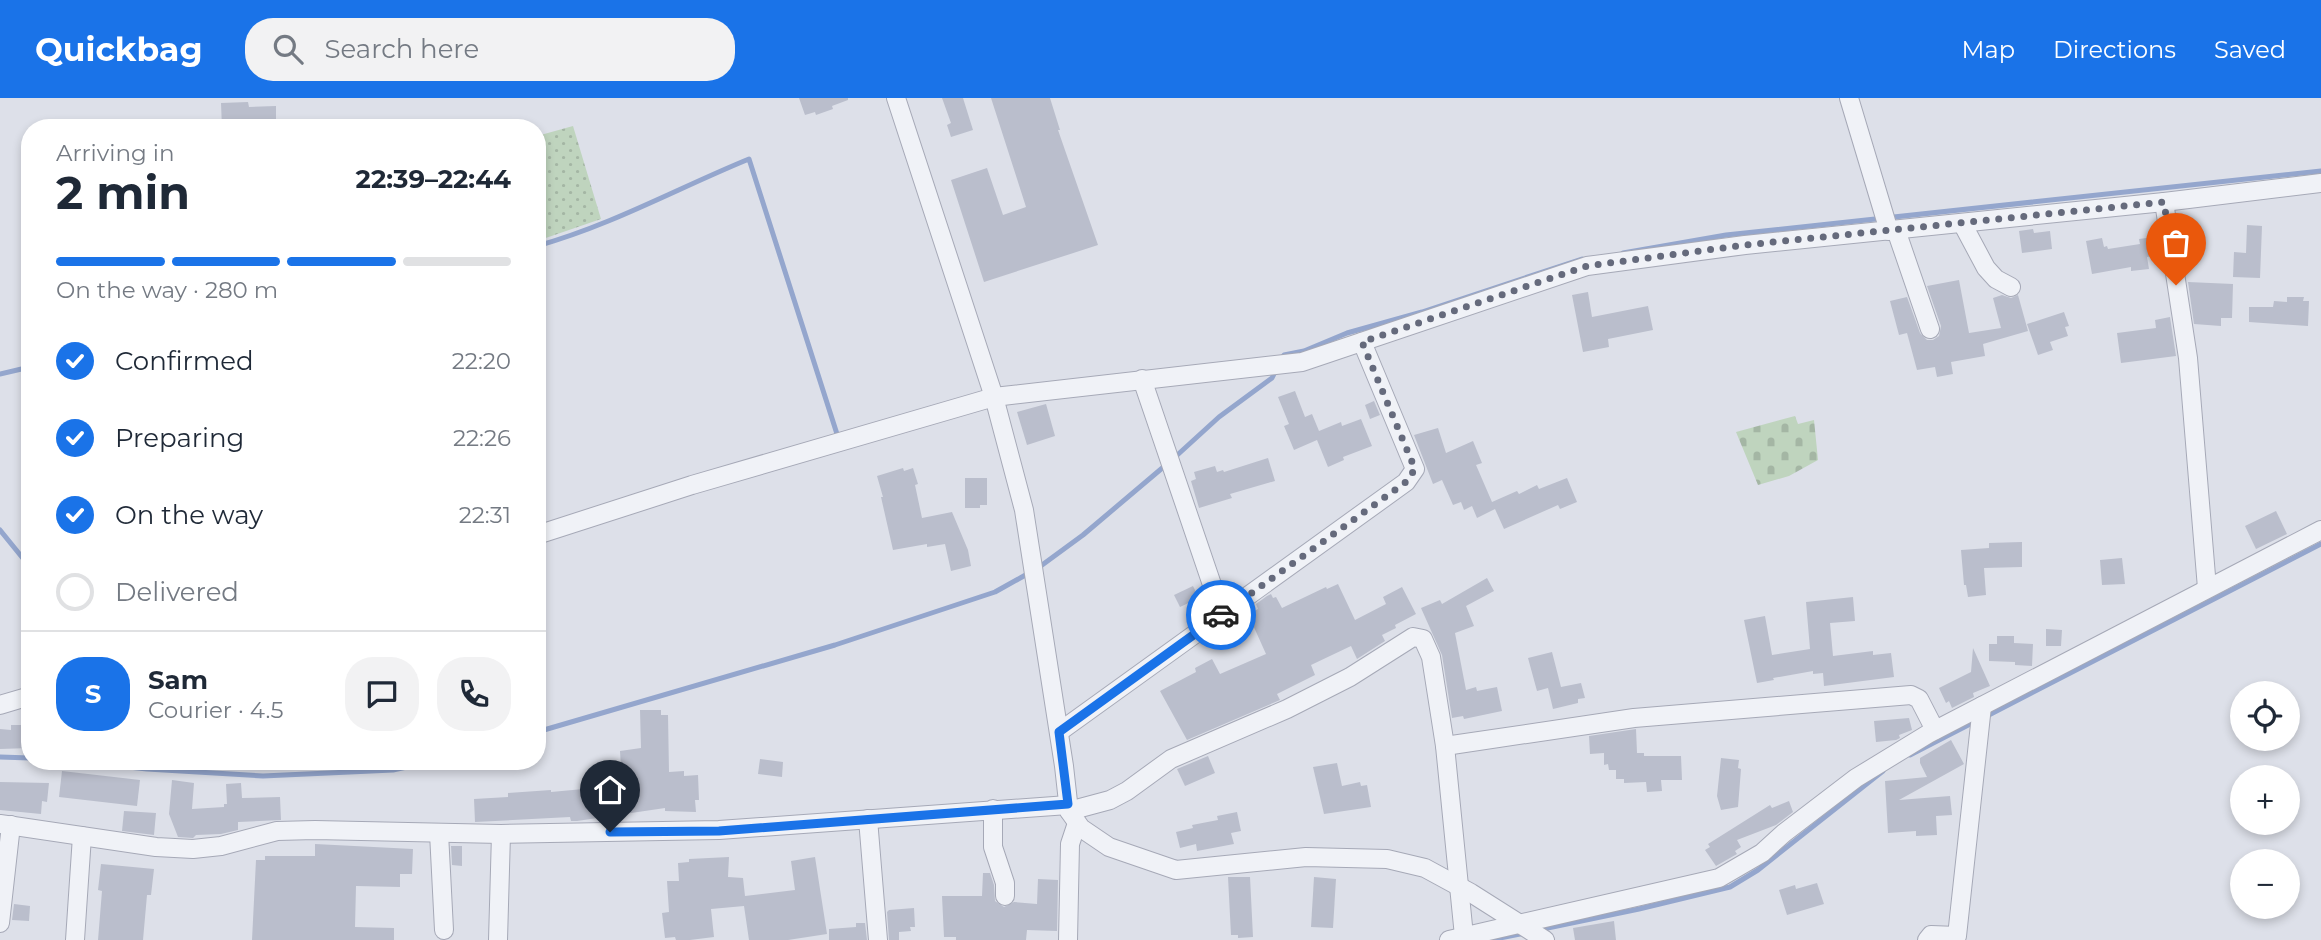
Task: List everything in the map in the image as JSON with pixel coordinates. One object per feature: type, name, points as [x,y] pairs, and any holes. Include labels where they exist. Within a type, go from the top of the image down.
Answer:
[{"type":"street","points":[[896,98],[995,397],[1024,510],[1072,813],[1068,940]]},
{"type":"street","points":[[1849,98],[1893,230],[1930,329]]},
{"type":"street","points":[[546,532],[692,485],[995,397],[1302,362],[1587,266],[1745,245],[2321,183]]},
{"type":"street","points":[[2164,202],[2188,358],[2207,588]]},
{"type":"street","points":[[1962,223],[1986,268],[1996,279],[2011,287]]},
{"type":"street","points":[[1059,732],[1406,482],[1415,469],[1362,342]]},
{"type":"street","points":[[1142,379],[1222,614]]},
{"type":"street","points":[[0,923],[5,824],[156,847],[193,849],[221,846],[277,831],[501,834],[719,831],[993,809],[1072,813],[1110,800],[1171,759],[1350,677],[1413,637],[1423,639],[1431,657],[1445,746],[1460,887],[1456,938],[1719,878],[1762,853],[1784,833],[1884,759],[2321,530]]},
{"type":"street","points":[[1445,746],[1634,718],[1911,695],[1919,699],[1935,730]]},
{"type":"street","points":[[0,705],[21,699]]},
{"type":"street","points":[[1927,940],[1931,935],[1957,936],[1982,706]]},
{"type":"street","points":[[993,809],[993,847],[1006,883],[1005,896]]},
{"type":"street","points":[[1072,813],[1081,828],[1109,846],[1176,870],[1306,857],[1387,859],[1425,868],[1545,940]]},
{"type":"street","points":[[868,819],[878,940]]},
{"type":"street","points":[[439,832],[444,930]]},
{"type":"street","points":[[498,940],[501,834]]},
{"type":"street","points":[[75,940],[82,836]]},
{"type":"green space","points":[[573,126],[601,219],[546,238],[546,134]]},
{"type":"green space","points":[[1795,416],[1798,424],[1814,420],[1818,460],[1789,476],[1758,485],[1736,432]]},
{"type":"building","points":[[799,98],[848,100],[816,115],[815,112],[805,115]]},
{"type":"building","points":[[942,98],[963,98],[973,130],[951,137],[947,125],[951,123]]},
{"type":"building","points":[[991,98],[1050,98],[1058,130],[1098,245],[984,282],[951,180],[987,168],[1003,215],[1026,207]]},
{"type":"building","points":[[248,102],[249,107],[276,106],[276,119],[222,119],[221,103]]},
{"type":"building","points":[[2247,225],[2262,226],[2260,278],[2233,277],[2234,252],[2246,253]]},
{"type":"building","points":[[2033,229],[2034,233],[2050,231],[2052,249],[2022,253],[2019,231]]},
{"type":"building","points":[[2154,237],[2157,255],[2147,257],[2149,269],[2131,271],[2131,267],[2092,274],[2086,241],[2102,238],[2104,247],[2107,246],[2108,249],[2140,244],[2139,239]]},
{"type":"building","points":[[1959,280],[1969,333],[2001,328],[1993,298],[2002,295],[2011,298],[2018,295],[2028,331],[1983,344],[1985,356],[1951,362],[1953,374],[1937,377],[1935,367],[1917,370],[1907,333],[1899,335],[1890,301],[1907,297],[1920,333],[1927,340],[1933,340],[1939,336],[1941,326],[1927,286]]},
{"type":"building","points":[[2188,282],[2233,284],[2232,318],[2221,318],[2221,326],[2194,324]]},
{"type":"building","points":[[1588,292],[1592,317],[1648,306],[1653,330],[1608,339],[1609,347],[1583,352],[1572,295]]},
{"type":"building","points":[[2287,297],[2304,297],[2303,301],[2309,301],[2308,326],[2249,322],[2249,307],[2273,307],[2274,301],[2287,302]]},
{"type":"building","points":[[2064,312],[2069,326],[2065,327],[2068,336],[2050,342],[2053,350],[2038,355],[2027,324]]},
{"type":"building","points":[[2170,317],[2176,356],[2121,363],[2117,333],[2156,328],[2155,320]]},
{"type":"building","points":[[1295,391],[1305,417],[1312,414],[1319,431],[1341,422],[1342,426],[1361,419],[1372,446],[1343,457],[1344,460],[1328,467],[1317,440],[1294,450],[1284,426],[1289,424],[1278,397]]},
{"type":"building","points":[[1374,401],[1380,415],[1370,419],[1365,405]]},
{"type":"building","points":[[1046,404],[1055,436],[1027,445],[1017,412]]},
{"type":"building","points":[[1438,428],[1446,453],[1473,441],[1482,463],[1476,465],[1492,502],[1517,491],[1519,494],[1537,485],[1539,489],[1567,478],[1577,502],[1560,509],[1558,505],[1504,529],[1495,509],[1477,518],[1472,506],[1464,510],[1461,502],[1453,505],[1442,480],[1433,484],[1414,435]]},
{"type":"building","points":[[1268,458],[1275,481],[1230,494],[1232,498],[1199,508],[1191,481],[1196,479],[1194,472],[1215,466],[1217,472],[1224,472]]},
{"type":"building","points":[[903,468],[904,471],[913,468],[922,518],[952,512],[968,550],[971,566],[951,571],[945,544],[893,550],[877,476]]},
{"type":"building","points":[[965,478],[987,478],[987,505],[965,508]]},
{"type":"building","points":[[2276,511],[2287,534],[2256,549],[2245,526]]},
{"type":"building","points":[[2022,542],[2022,567],[1984,568],[1986,595],[1968,597],[1964,585],[1961,550],[1989,548],[1989,543]]},
{"type":"building","points":[[2122,558],[2125,584],[2102,585],[2100,560]]},
{"type":"building","points":[[1487,578],[1494,591],[1466,606],[1474,626],[1455,633],[1466,690],[1497,687],[1502,711],[1464,719],[1463,716],[1452,718],[1442,655],[1421,608],[1440,600],[1442,604]]},
{"type":"building","points":[[1338,584],[1355,620],[1386,604],[1383,597],[1402,587],[1416,614],[1395,625],[1396,628],[1382,635],[1385,641],[1357,659],[1351,646],[1311,665],[1315,675],[1277,694],[1280,700],[1187,740],[1160,691],[1196,672],[1195,668],[1212,659],[1220,674],[1266,654],[1248,614],[1258,609],[1256,604],[1267,596],[1271,594],[1273,598],[1276,597],[1282,608]]},
{"type":"building","points":[[1193,586],[1199,598],[1180,607],[1174,595]]},
{"type":"building","points":[[1853,597],[1855,621],[1830,623],[1833,656],[1873,651],[1873,655],[1891,653],[1894,677],[1824,686],[1823,673],[1813,674],[1813,671],[1757,683],[1744,620],[1765,616],[1772,655],[1810,649],[1806,602]]},
{"type":"building","points":[[2046,629],[2062,630],[2061,646],[2046,646]]},
{"type":"building","points":[[1997,636],[2014,636],[2014,643],[2033,644],[2032,666],[1989,661],[1989,644],[1997,644]]},
{"type":"building","points":[[1973,648],[1990,686],[1973,693],[1974,697],[1952,708],[1949,701],[1946,703],[1939,688],[1971,672]]},
{"type":"building","points":[[1552,652],[1561,687],[1581,683],[1585,698],[1578,699],[1578,703],[1553,709],[1548,688],[1537,691],[1528,658]]},
{"type":"building","points":[[640,710],[661,710],[661,715],[668,715],[669,772],[684,771],[684,776],[698,775],[699,800],[695,800],[696,812],[665,811],[665,808],[577,821],[571,821],[570,817],[475,822],[474,799],[508,797],[508,793],[605,787],[603,769],[621,767],[620,751],[641,748]]},
{"type":"building","points":[[1909,718],[1912,730],[1899,735],[1900,738],[1896,740],[1876,742],[1874,721]]},
{"type":"building","points":[[11,725],[21,725],[21,748],[0,749],[0,729],[11,730]]},
{"type":"building","points":[[1636,729],[1637,753],[1644,753],[1644,756],[1681,756],[1682,780],[1661,780],[1662,791],[1647,792],[1646,782],[1624,783],[1624,779],[1616,779],[1616,770],[1609,770],[1608,764],[1604,765],[1604,753],[1590,754],[1589,736]]},
{"type":"building","points":[[1951,740],[1964,764],[1899,800],[1950,796],[1952,815],[1936,816],[1937,835],[1916,836],[1916,831],[1888,833],[1885,781],[1927,777],[1920,758]]},
{"type":"building","points":[[1208,756],[1215,773],[1185,786],[1177,769]]},
{"type":"building","points":[[1721,758],[1739,760],[1738,768],[1741,769],[1738,807],[1721,810],[1717,796]]},
{"type":"building","points":[[760,759],[783,762],[782,777],[758,774]]},
{"type":"building","points":[[1337,763],[1342,786],[1360,782],[1361,786],[1367,785],[1371,807],[1324,814],[1313,767]]},
{"type":"building","points":[[62,771],[140,780],[137,806],[59,797]]},
{"type":"building","points":[[172,780],[194,783],[192,809],[224,807],[224,804],[227,804],[226,784],[241,783],[242,798],[280,797],[281,820],[238,822],[238,830],[196,835],[193,838],[178,837],[169,814]]},
{"type":"building","points":[[0,782],[49,783],[47,802],[42,801],[41,814],[0,810]]},
{"type":"building","points":[[1789,801],[1793,812],[1776,825],[1737,840],[1741,847],[1735,851],[1737,854],[1716,866],[1705,850],[1710,847],[1708,844],[1770,805],[1772,808]]},
{"type":"building","points":[[124,811],[156,813],[154,835],[122,831]]},
{"type":"building","points":[[1237,812],[1241,831],[1231,833],[1234,844],[1197,851],[1196,844],[1180,848],[1176,832],[1193,828],[1192,825],[1218,820],[1217,816]]},
{"type":"building","points":[[315,844],[413,849],[412,874],[400,874],[400,887],[356,886],[355,927],[394,928],[394,940],[252,940],[256,860],[265,860],[265,856],[315,856]]},
{"type":"building","points":[[451,846],[462,846],[462,866],[452,865]]},
{"type":"building","points":[[729,857],[728,877],[743,878],[745,896],[795,890],[791,861],[815,857],[827,934],[788,940],[749,940],[744,906],[711,909],[714,937],[690,940],[665,938],[662,913],[669,912],[667,881],[679,881],[678,863],[689,862],[689,859]]},
{"type":"building","points":[[101,864],[154,869],[151,895],[147,895],[143,940],[98,940]]},
{"type":"building","points":[[983,873],[990,873],[995,901],[1004,907],[1014,902],[1037,904],[1038,879],[1058,880],[1057,931],[1027,930],[1026,940],[956,940],[956,937],[944,937],[942,896],[982,896]]},
{"type":"building","points":[[1228,877],[1250,877],[1253,937],[1238,938],[1238,935],[1231,935]]},
{"type":"building","points":[[1314,877],[1336,879],[1333,928],[1311,927]]},
{"type":"building","points":[[1817,883],[1824,904],[1787,915],[1779,890]]},
{"type":"building","points":[[14,904],[30,906],[29,921],[12,920]]},
{"type":"building","points":[[914,908],[915,927],[910,927],[911,931],[899,932],[899,940],[889,940],[887,912]]},
{"type":"building","points":[[1614,921],[1616,940],[1575,940],[1573,928]]},
{"type":"building","points":[[856,923],[865,923],[867,940],[829,940],[829,929],[856,927]]},
{"type":"waterway","points":[[546,243],[592,228],[749,159],[837,434]]},
{"type":"waterway","points":[[1623,253],[1726,235],[2321,171]]},
{"type":"waterway","points":[[1281,360],[1284,355],[1304,351],[1347,333],[1422,312],[1582,259]]},
{"type":"waterway","points":[[1174,458],[1219,417],[1272,378],[1277,368]]},
{"type":"waterway","points":[[0,374],[21,369]]},
{"type":"waterway","points":[[1038,568],[1083,535],[1167,464]]},
{"type":"waterway","points":[[0,530],[21,556]]},
{"type":"waterway","points":[[1985,717],[2321,544]]},
{"type":"waterway","points":[[546,729],[835,645],[995,592],[1029,573]]},
{"type":"waterway","points":[[1910,755],[1976,721]]},
{"type":"waterway","points":[[0,757],[21,758]]},
{"type":"waterway","points":[[164,770],[263,776],[393,770]]},
{"type":"waterway","points":[[1538,930],[1730,887],[1758,870],[1883,771]]},
{"type":"waterway","points":[[1490,940],[1525,933]]},
{"type":"way so far","points":[[1221,615],[1406,482],[1415,469],[1362,342],[1587,266],[1745,245],[2164,202],[2176,285]]},
{"type":"route","points":[[610,832],[719,831],[1068,804],[1059,732],[1221,615]]}]
